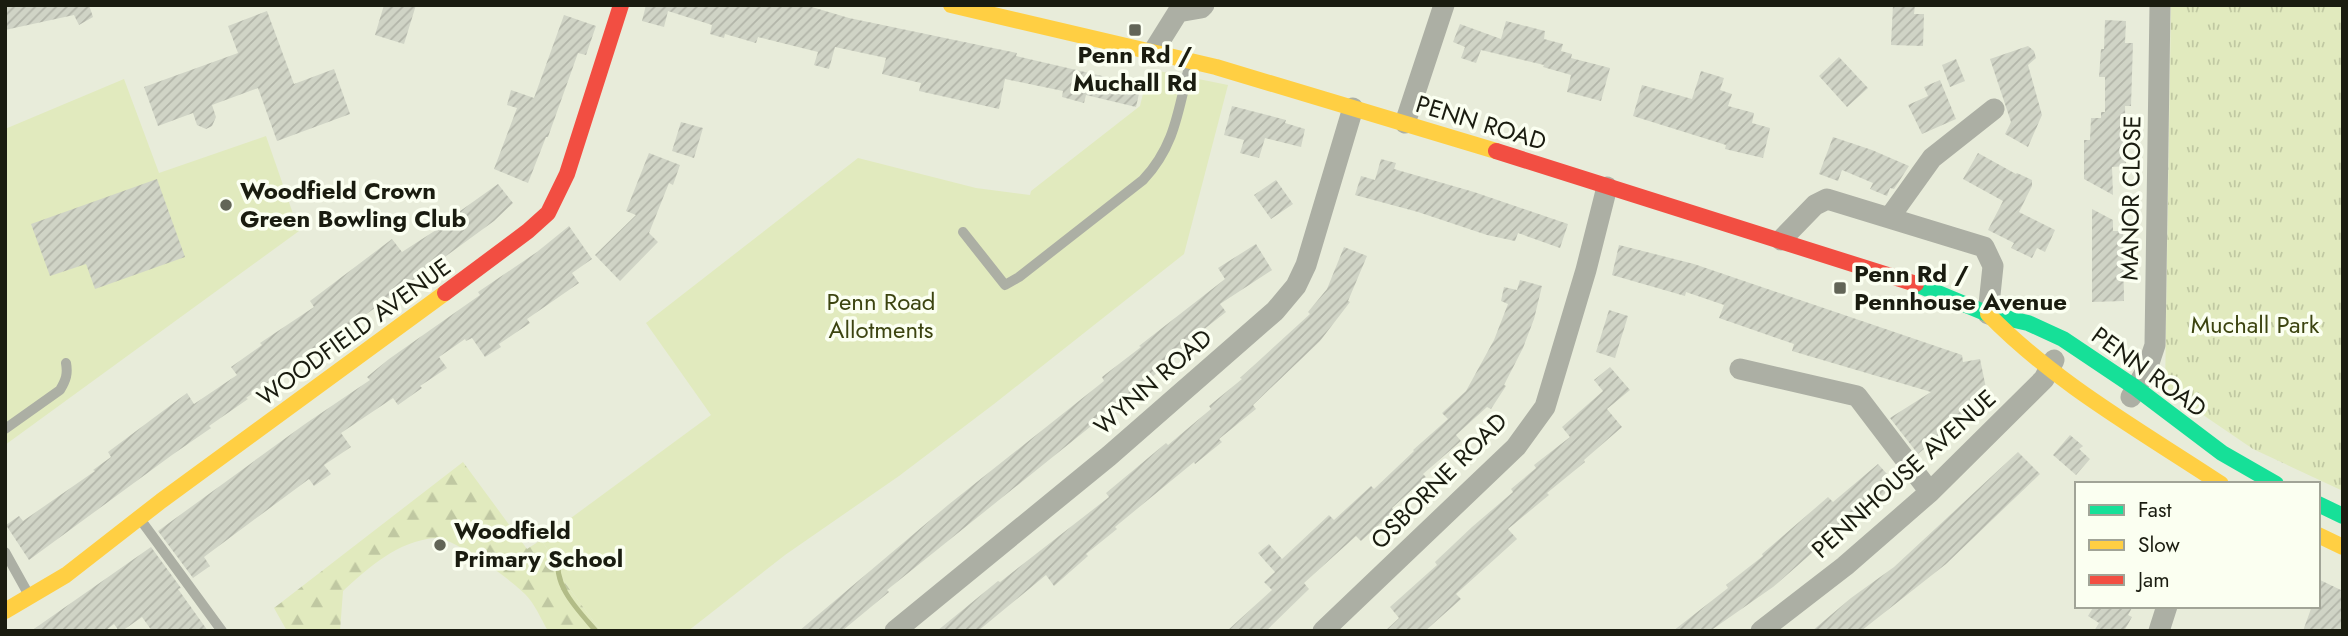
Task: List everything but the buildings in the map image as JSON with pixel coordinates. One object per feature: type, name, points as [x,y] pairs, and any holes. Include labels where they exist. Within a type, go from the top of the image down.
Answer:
[{"type":"main road","name":"WOODFIELD AVENUE","points":[[5,611],[31,599],[138,517],[364,354],[528,231],[548,213],[567,174],[621,5]]},
{"type":"main road","name":"PENN ROAD","points":[[951,5],[1191,61],[1405,123],[1925,287],[1988,314],[2028,323],[2063,339],[2136,388],[2222,453],[2273,482]]},
{"type":"main road","name":"PENN ROAD","points":[[1988,314],[2017,344],[2049,370],[2213,482]]},
{"type":"main road","points":[[2320,505],[2343,516]]},
{"type":"main road","points":[[2320,536],[2343,547]]},
{"type":"street","points":[[1046,27],[1050,5]]},
{"type":"street","points":[[1153,52],[1178,12],[1201,8],[1204,5]]},
{"type":"street","points":[[1405,123],[1444,5]]},
{"type":"street","name":"MANOR CLOSE","points":[[2120,417],[2147,369],[2155,345],[2160,5]]},
{"type":"street","name":"WYNN ROAD","points":[[895,631],[1109,456],[1275,311],[1296,286],[1306,265],[1353,108]]},
{"type":"street","points":[[1889,218],[1932,158],[1994,109]]},
{"type":"street","name":"OSBORNE ROAD","points":[[1323,631],[1516,447],[1545,407],[1586,271],[1607,187]]},
{"type":"street","points":[[1781,240],[1815,205],[1827,199],[1984,247],[1993,266],[1988,314]]},
{"type":"street","name":"PENNHOUSE AVENUE","points":[[1761,631],[1845,566],[1930,492],[2044,379],[2063,339]]},
{"type":"street","points":[[1740,369],[1857,396],[1930,492]]},
{"type":"street","points":[[2159,631],[2166,608]]},
{"type":"lane","points":[[963,232],[1005,285],[1019,277],[1143,180],[1158,164],[1171,139],[1191,61]]},
{"type":"lane","points":[[5,429],[60,390],[66,382],[66,363]]},
{"type":"lane","points":[[138,517],[222,631]]},
{"type":"lane","points":[[5,552],[31,599]]},
{"type":"green space","name":"Muchall Park","points":[[2171,5],[2343,5],[2343,491],[2253,449],[2165,389]]},
{"type":"green space","name":"Penn Road Allotments","points":[[1149,69],[1228,85],[1184,254],[994,404],[899,476],[785,555],[688,631],[601,631],[560,576],[553,557],[541,540],[711,415],[646,323],[858,158],[976,188],[1030,195],[1031,191],[1140,106]]},
{"type":"green space","points":[[124,79],[159,173],[266,136],[299,231],[5,445],[5,129]]},
{"type":"green space","points":[[463,462],[527,549],[541,540],[553,557],[560,576],[601,631],[548,631],[532,602],[518,588],[455,544],[435,538],[421,540],[396,550],[374,564],[343,591],[340,631],[287,631],[274,608]]},
{"type":"waterway","points":[[559,556],[559,577],[563,587],[596,631]]},
{"type":"traffic: fast","points":[[1916,284],[1988,314],[2028,323],[2063,339],[2136,388],[2222,453],[2273,482]]},
{"type":"traffic: fast","points":[[2320,505],[2343,516]]},
{"type":"traffic: slow","points":[[951,5],[1216,67],[1496,151]]},
{"type":"traffic: slow","points":[[5,611],[66,575],[161,501],[445,293]]},
{"type":"traffic: slow","points":[[1988,314],[2014,339],[2070,384],[2218,482]]},
{"type":"traffic: slow","points":[[2320,536],[2343,547]]},
{"type":"traffic: jam","points":[[445,293],[548,213],[567,174],[621,5]]},
{"type":"traffic: jam","points":[[1496,151],[1916,284]]},
{"type":"place","name":"Penn Rd / Muchall Rd","points":[[1135,30]]},
{"type":"place","name":"Woodfield Crown Green Bowling Club","points":[[226,205]]},
{"type":"place","name":"Penn Rd / Pennhouse Avenue","points":[[1840,288]]},
{"type":"place","name":"Woodfield Primary School","points":[[440,545]]}]
